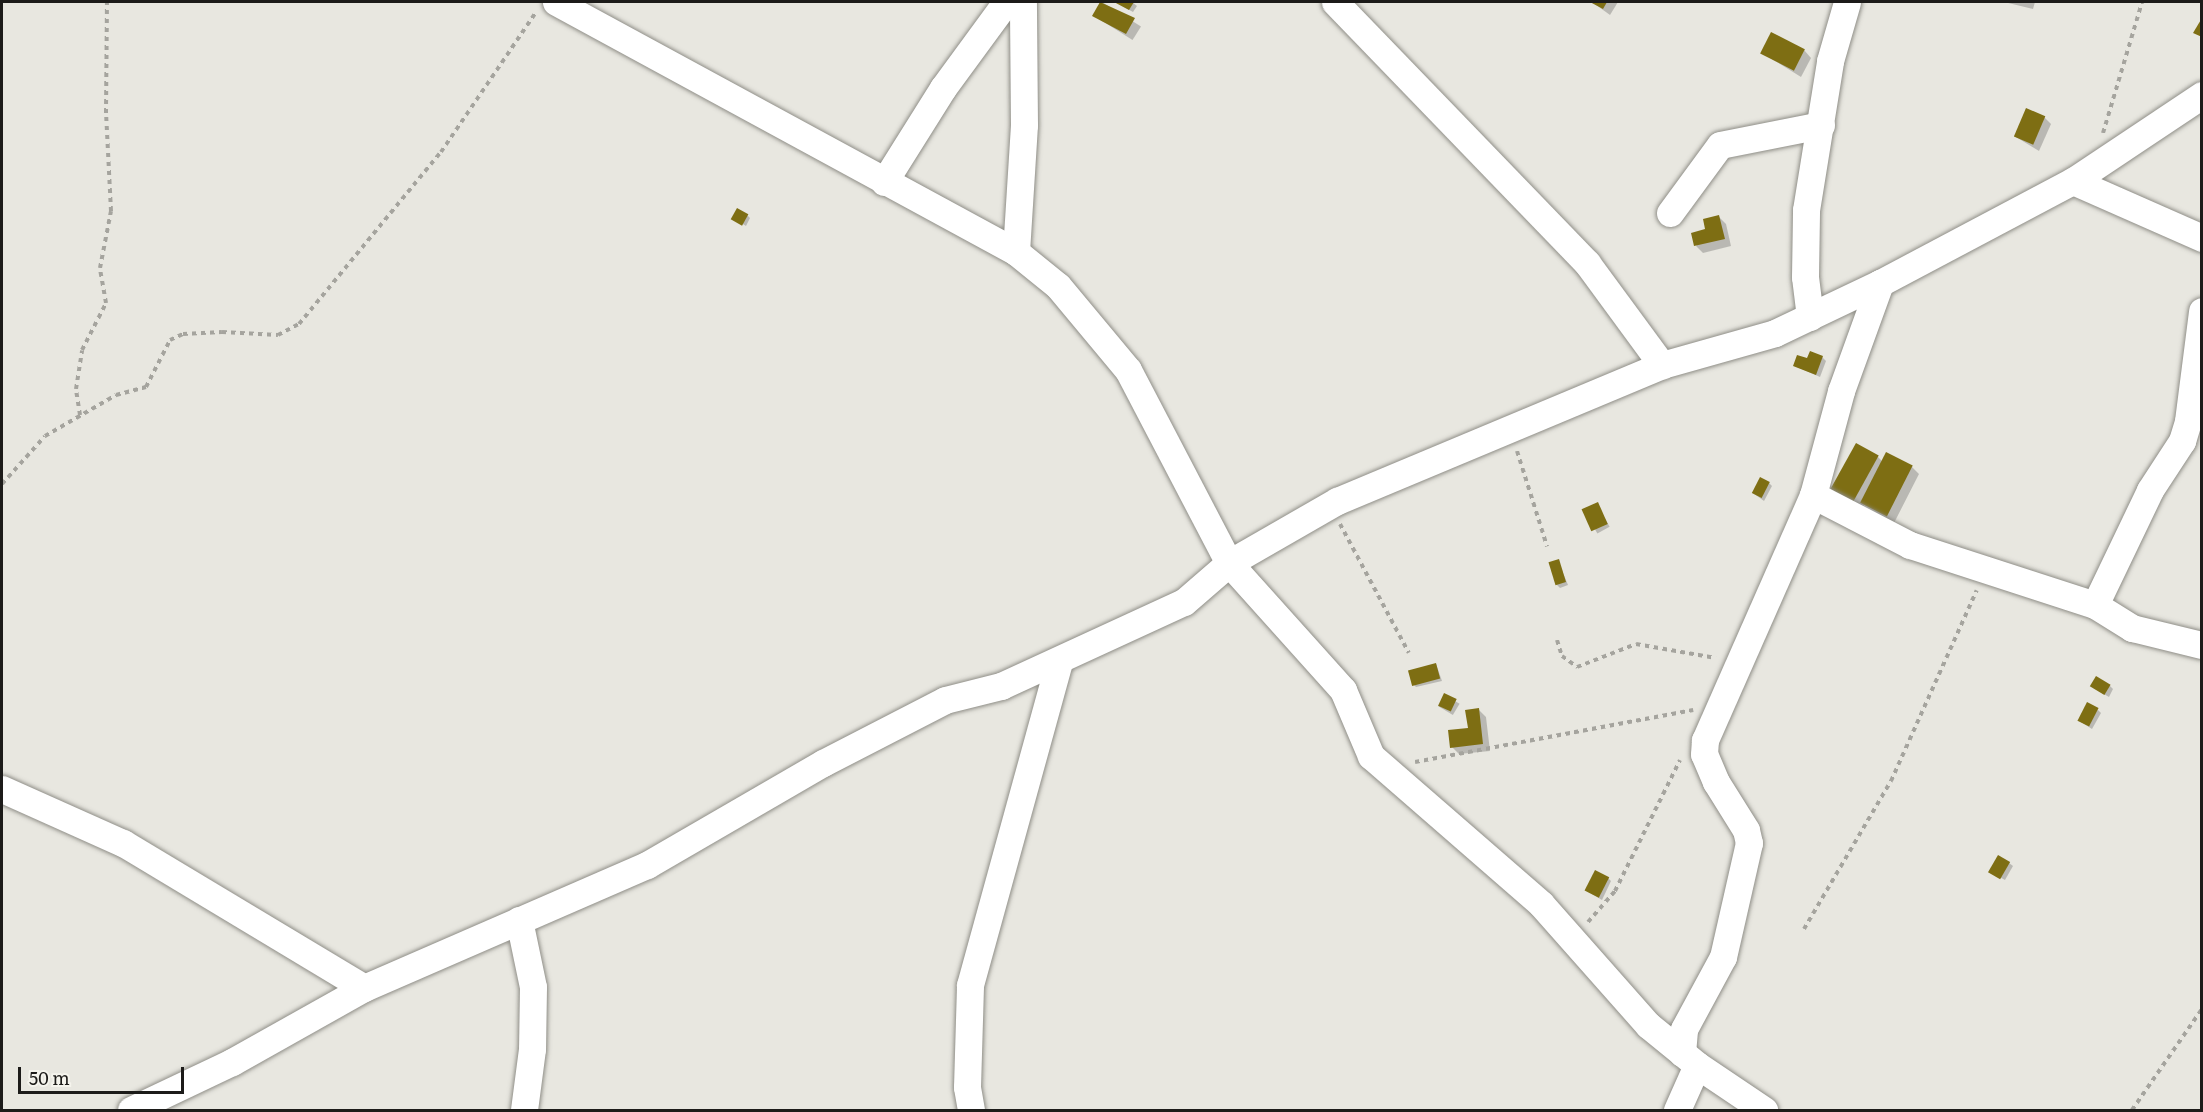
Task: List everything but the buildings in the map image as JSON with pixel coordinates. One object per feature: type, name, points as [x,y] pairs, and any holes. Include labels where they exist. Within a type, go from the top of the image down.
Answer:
[{"type":"street","points":[[556,2],[1016,252],[1058,286],[1128,370],[1229,563],[1333,674],[1348,698],[1371,756],[1491,856],[1576,940],[1630,1006],[1689,1059],[1764,1110]]},
{"type":"street","points":[[884,182],[943,88],[1006,2]]},
{"type":"street","points":[[1016,252],[1024,125],[1023,2]]},
{"type":"street","points":[[1338,2],[1587,263],[1662,365]]},
{"type":"street","points":[[1810,317],[1804,242],[1830,61],[1847,2]]},
{"type":"street","points":[[132,1110],[232,1062],[364,988],[647,865],[824,763],[945,700],[1001,686],[1059,662],[1184,602],[1229,563],[1331,504],[1509,427],[1662,365],[1775,333],[1880,283],[2083,175],[2202,95]]},
{"type":"street","points":[[1670,213],[1720,145],[1821,125]]},
{"type":"street","points":[[2083,175],[2202,238]]},
{"type":"street","points":[[1677,1110],[1689,1059],[1684,1029],[1723,957],[1749,843],[1746,830],[1716,782],[1704,754],[1706,739],[1813,495],[1841,391],[1880,283]]},
{"type":"street","points":[[2096,605],[2150,490],[2182,441],[2188,422],[2202,312]]},
{"type":"street","points":[[1813,495],[1910,545],[2096,605],[2132,628],[2202,645]]},
{"type":"street","points":[[971,1110],[968,1087],[970,985],[1059,662]]},
{"type":"street","points":[[2,789],[123,843],[364,988]]},
{"type":"street","points":[[519,920],[533,987],[532,1049],[524,1110]]},
{"type":"path","points":[[80,415],[76,389],[82,351],[106,303],[100,255],[111,211],[106,112],[107,2]]},
{"type":"path","points":[[2,484],[45,436],[116,395],[146,387],[165,347],[183,334],[278,335],[298,324],[441,152],[543,2]]},
{"type":"path","points":[[2083,175],[2142,2]]},
{"type":"path","points":[[1509,427],[1547,546]]},
{"type":"path","points":[[1331,504],[1355,558],[1409,653]]},
{"type":"path","points":[[1804,929],[1891,781],[1985,570]]},
{"type":"path","points":[[1557,640],[1562,656],[1577,667],[1636,644],[1740,660]]},
{"type":"path","points":[[1385,768],[1545,739],[1606,724],[1671,717],[1721,701]]},
{"type":"path","points":[[1576,940],[1615,891],[1680,758],[1689,748],[1706,739]]},
{"type":"path","points":[[2132,1110],[2202,1009]]}]
